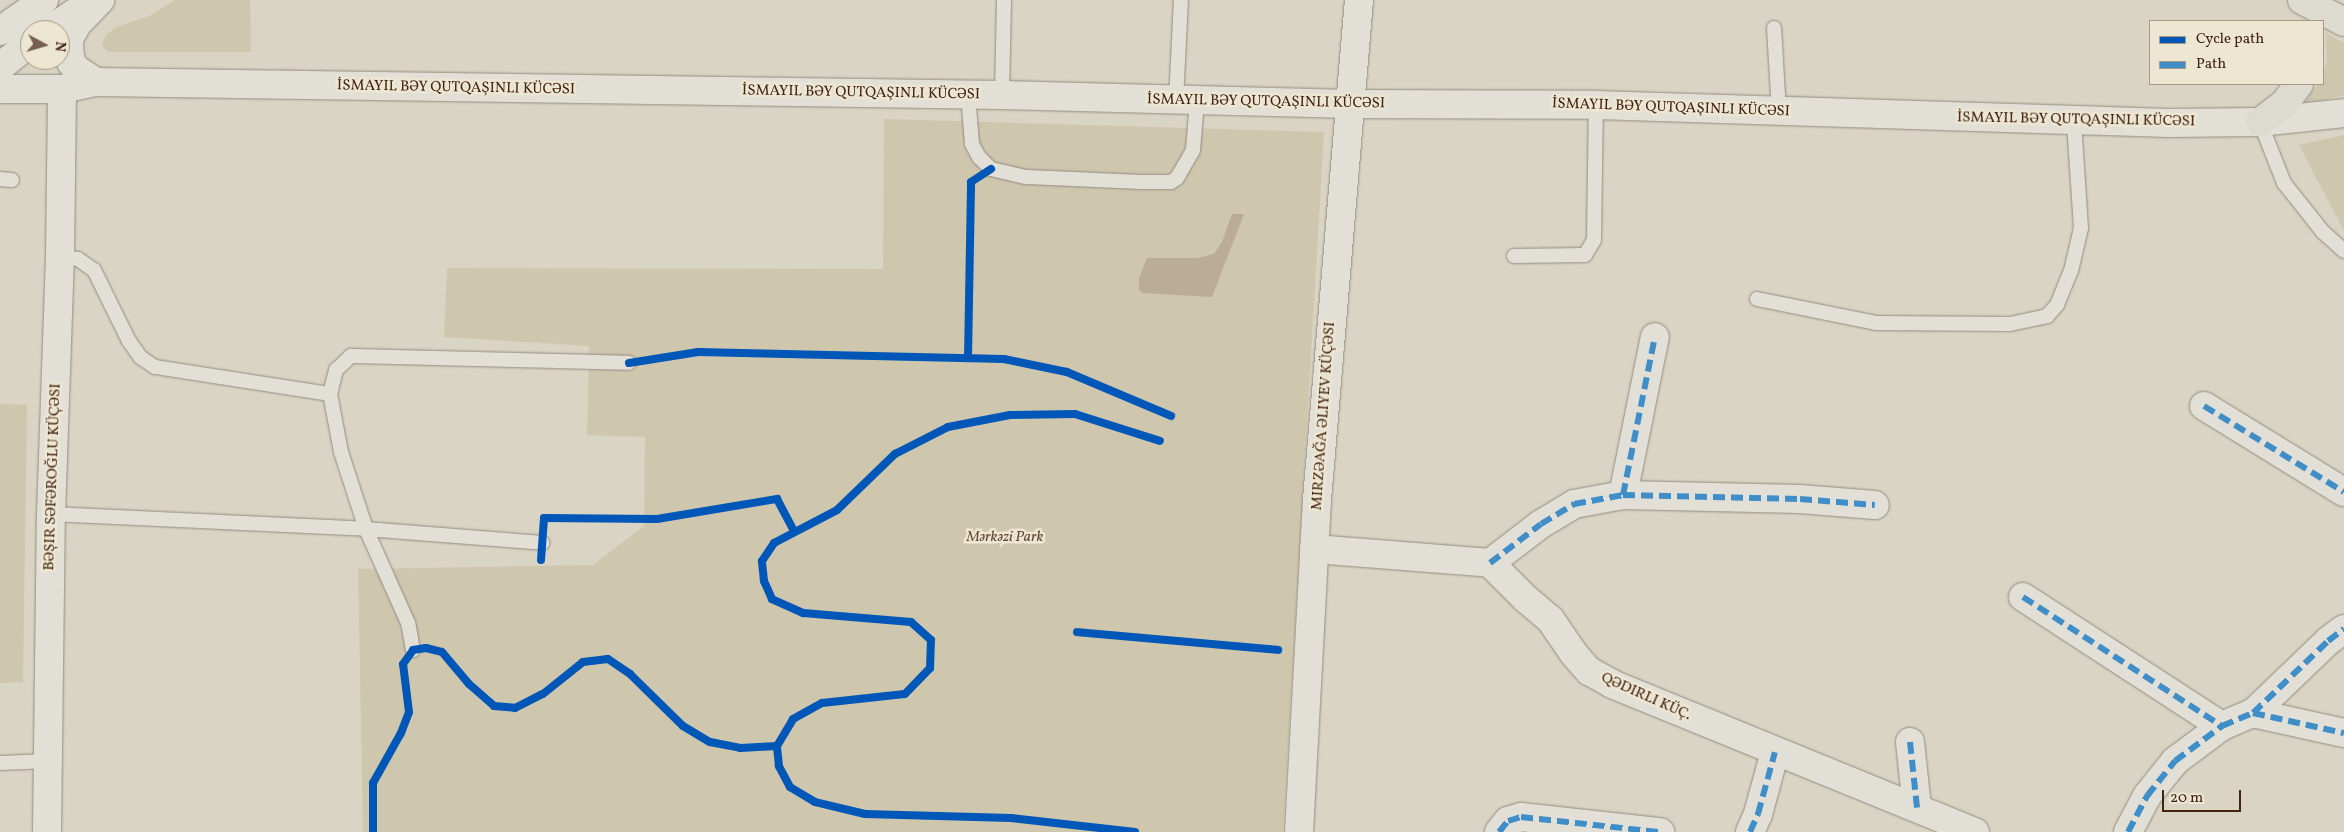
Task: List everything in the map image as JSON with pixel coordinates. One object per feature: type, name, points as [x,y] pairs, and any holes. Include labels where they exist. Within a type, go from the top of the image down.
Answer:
[{"type":"main road","points":[[2288,0],[2305,20]]},
{"type":"main road","points":[[2302,0],[2344,22]]},
{"type":"main road","points":[[2260,122],[2284,104],[2298,85]]},
{"type":"street","points":[[0,31],[44,0]]},
{"type":"street","points":[[64,20],[94,0]]},
{"type":"street","points":[[96,82],[76,69],[72,62],[69,48],[72,31],[100,0]]},
{"type":"street","name":"MIRZƏAĞA ƏLIYEV KÜÇƏSI","points":[[1300,832],[1314,549],[1359,0]]},
{"type":"street","points":[[0,67],[20,51]]},
{"type":"street","points":[[0,89],[62,89],[96,82],[968,94],[1350,104],[1596,105],[2169,124],[2260,122],[2344,113]]},
{"type":"street","name":"BƏŞIR SƏFƏROĞLU KÜÇƏSI","points":[[47,832],[51,514],[60,256],[62,89]]},
{"type":"street","points":[[1623,495],[1655,337]]},
{"type":"street","points":[[2204,406],[2344,492]]},
{"type":"street","points":[[1314,549],[1490,564],[1541,524],[1574,504],[1623,495],[1800,499],[1875,505]]},
{"type":"street","name":"QƏDIRLI KÜÇ.","points":[[1490,564],[1550,619],[1574,654],[1589,671],[1612,684],[1975,832]]},
{"type":"street","points":[[2023,597],[2222,726]]},
{"type":"street","points":[[2128,832],[2147,796],[2175,761],[2222,726],[2254,713],[2328,641],[2344,630]]},
{"type":"street","points":[[2254,713],[2344,733]]},
{"type":"street","points":[[1910,742],[1916,808]]},
{"type":"street","points":[[1750,832],[1758,814],[1776,752]]},
{"type":"street","points":[[1499,832],[1508,821],[1522,817],[1660,832]]},
{"type":"lane","points":[[1002,95],[1004,0]]},
{"type":"lane","points":[[968,94],[972,144],[979,157],[991,169],[1027,177],[1160,183],[1178,178],[1193,150],[1186,101],[1181,0]]},
{"type":"lane","points":[[1774,28],[1779,111]]},
{"type":"lane","points":[[1514,256],[1585,255],[1594,240],[1596,105]]},
{"type":"lane","points":[[1757,299],[1876,323],[2010,324],[2047,316],[2057,305],[2071,271],[2081,228],[2074,122]]},
{"type":"lane","points":[[2260,122],[2284,183],[2323,232],[2344,252]]},
{"type":"lane","points":[[60,256],[78,260],[94,270],[129,341],[140,357],[155,368],[330,394]]},
{"type":"lane","points":[[412,650],[408,623],[366,529],[341,452],[330,394],[336,370],[351,356],[629,363]]},
{"type":"lane","points":[[51,514],[366,529],[542,543]]},
{"type":"lane","points":[[0,763],[48,760]]},
{"type":"green space","points":[[175,0],[250,0],[251,52],[109,52],[102,46],[106,35],[116,27],[149,16]]},
{"type":"green space","points":[[2326,33],[2344,43],[2344,95],[2303,105],[2317,85],[2324,85],[2324,69],[2327,61]]},
{"type":"green space","name":"Mərkəzi Park","points":[[884,119],[1324,132],[1283,832],[363,832],[358,569],[593,565],[644,526],[645,437],[587,435],[589,346],[444,337],[447,268],[883,269]]},
{"type":"green space","points":[[2344,135],[2344,231],[2299,145]]},
{"type":"green space","points":[[0,404],[27,405],[23,682],[0,683]]},
{"type":"shaded area","points":[[1232,214],[1244,214],[1212,297],[1142,293],[1139,290],[1139,278],[1147,258],[1198,258],[1214,254],[1222,242]]},
{"type":"marked path","points":[[1623,495],[1655,337]]},
{"type":"marked path","points":[[2204,406],[2344,492]]},
{"type":"marked path","points":[[1490,563],[1541,524],[1574,504],[1623,495],[1800,499],[1875,505]]},
{"type":"marked path","points":[[2023,597],[2222,726]]},
{"type":"marked path","points":[[2128,832],[2147,796],[2175,761],[2222,726],[2253,713],[2328,641],[2344,629]]},
{"type":"marked path","points":[[2253,713],[2344,733]]},
{"type":"marked path","points":[[1910,742],[1917,808]]},
{"type":"marked path","points":[[1750,832],[1758,814],[1775,752]]},
{"type":"marked path","points":[[1499,832],[1508,821],[1521,817],[1660,832]]},
{"type":"cycle path","points":[[968,358],[971,182],[991,169]]},
{"type":"cycle path","points":[[629,363],[698,352],[1004,359],[1067,372],[1171,416]]},
{"type":"cycle path","points":[[1135,832],[1011,818],[865,814],[815,802],[790,787],[779,766],[777,746],[793,719],[822,703],[905,694],[930,668],[931,640],[911,622],[803,613],[772,599],[764,581],[762,561],[774,543],[837,510],[895,454],[948,427],[1010,415],[1075,414],[1160,441]]},
{"type":"cycle path","points":[[541,560],[544,518],[657,519],[777,499],[794,531]]},
{"type":"cycle path","points":[[1077,632],[1278,650]]},
{"type":"cycle path","points":[[373,832],[373,783],[401,733],[409,712],[403,664],[413,650],[426,648],[442,652],[469,684],[494,706],[515,708],[543,694],[583,662],[608,659],[630,674],[683,726],[710,742],[740,748],[777,746]]}]
